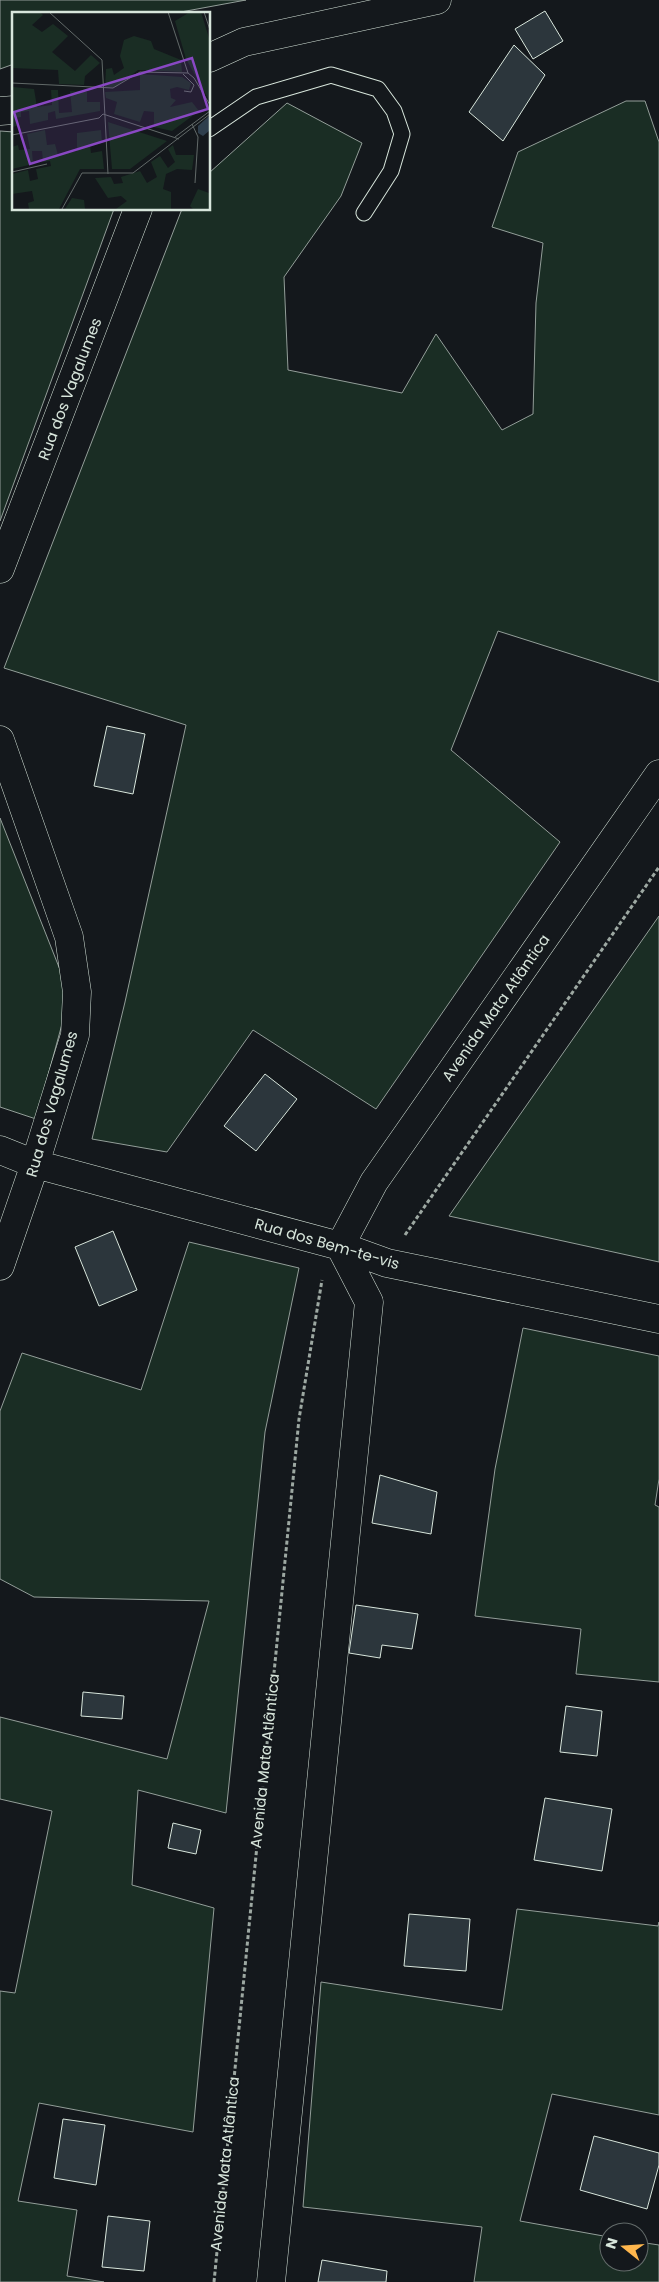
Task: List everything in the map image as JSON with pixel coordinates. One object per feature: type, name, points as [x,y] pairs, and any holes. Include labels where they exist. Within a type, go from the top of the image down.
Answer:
[{"type":"street","points":[[210,58],[244,42],[437,0]]},
{"type":"street","name":"Rua dos Vagalumes","points":[[0,568],[138,210]]},
{"type":"street","name":"Rua dos Vagalumes","points":[[0,740],[69,937],[77,992],[75,1035],[35,1164],[0,1266]]},
{"type":"street","name":"Avenida Mata Atlântica","points":[[340,1246],[374,1182],[659,774]]},
{"type":"street","name":"Rua dos Bem-te-vis","points":[[0,1150],[35,1164],[340,1246],[387,1263],[659,1319]]},
{"type":"street","points":[[271,2282],[369,1302],[340,1246]]},
{"type":"lane","points":[[210,128],[256,97],[331,75],[378,89],[394,111],[402,134],[391,170],[364,213]]},
{"type":"path","points":[[387,1263],[423,1207],[659,867]]},
{"type":"path","name":"Avenida Mata Atlântica","points":[[214,2282],[299,1419],[322,1280],[340,1246]]},
{"type":"green space","points":[[0,0],[246,0],[181,12],[12,12],[12,65],[0,69]]},
{"type":"green space","points":[[626,101],[645,101],[659,142],[659,682],[498,631],[451,750],[560,842],[376,1109],[253,1030],[167,1152],[92,1139],[125,1002],[186,725],[4,668],[182,210],[210,210],[210,172],[287,103],[362,143],[341,196],[284,277],[288,370],[402,393],[436,334],[502,430],[533,414],[536,303],[543,243],[492,227],[518,152]]},
{"type":"green space","points":[[0,131],[12,132],[12,210],[114,210],[0,521]]},
{"type":"green space","points":[[0,818],[70,995],[36,1119],[0,1107]]},
{"type":"green space","points":[[659,916],[659,1262],[449,1216]]},
{"type":"green space","points":[[189,1242],[299,1268],[265,1432],[226,1813],[138,1790],[132,1885],[214,1908],[193,2132],[39,2103],[18,2201],[77,2210],[67,2276],[104,2282],[0,2282],[0,1991],[15,1993],[52,1811],[0,1799],[0,1717],[167,1759],[209,1601],[34,1597],[0,1579],[0,1411],[22,1353],[141,1390]]},
{"type":"green space","points":[[523,1328],[659,1356],[659,1479],[655,1505],[659,1507],[659,1682],[576,1674],[581,1629],[475,1616],[495,1469]]},
{"type":"green space","points":[[517,1909],[658,1926],[659,1922],[659,2115],[552,2094],[520,2221],[599,2235],[599,2272],[649,2272],[649,2244],[659,2245],[659,2282],[474,2282],[482,2227],[303,2207],[321,1982],[502,2010]]},
{"type":"building","points":[[545,11],[563,41],[533,59],[515,29]]},
{"type":"building","points":[[514,45],[545,75],[503,141],[469,112]]},
{"type":"building","points":[[107,726],[145,734],[133,794],[94,786]]},
{"type":"building","points":[[265,1074],[297,1099],[256,1151],[224,1126]]},
{"type":"building","points":[[113,1231],[137,1290],[99,1306],[75,1247]]},
{"type":"building","points":[[380,1475],[437,1492],[431,1534],[372,1523]]},
{"type":"building","points":[[356,1605],[418,1614],[412,1649],[382,1645],[380,1658],[349,1653]]},
{"type":"building","points":[[83,1692],[124,1696],[122,1719],[81,1716]]},
{"type":"building","points":[[566,1706],[602,1711],[597,1756],[560,1752]]},
{"type":"building","points":[[545,1798],[612,1809],[602,1871],[534,1860]]},
{"type":"building","points":[[173,1823],[201,1830],[196,1854],[168,1848]]},
{"type":"building","points":[[409,1914],[470,1919],[466,1971],[404,1966]]},
{"type":"building","points":[[63,2119],[105,2125],[96,2185],[54,2178]]},
{"type":"building","points":[[594,2136],[659,2153],[659,2165],[647,2209],[580,2190]]},
{"type":"building","points":[[108,2216],[150,2221],[144,2271],[102,2267]]},
{"type":"building","points":[[322,2260],[387,2271],[386,2282],[318,2282]]}]
